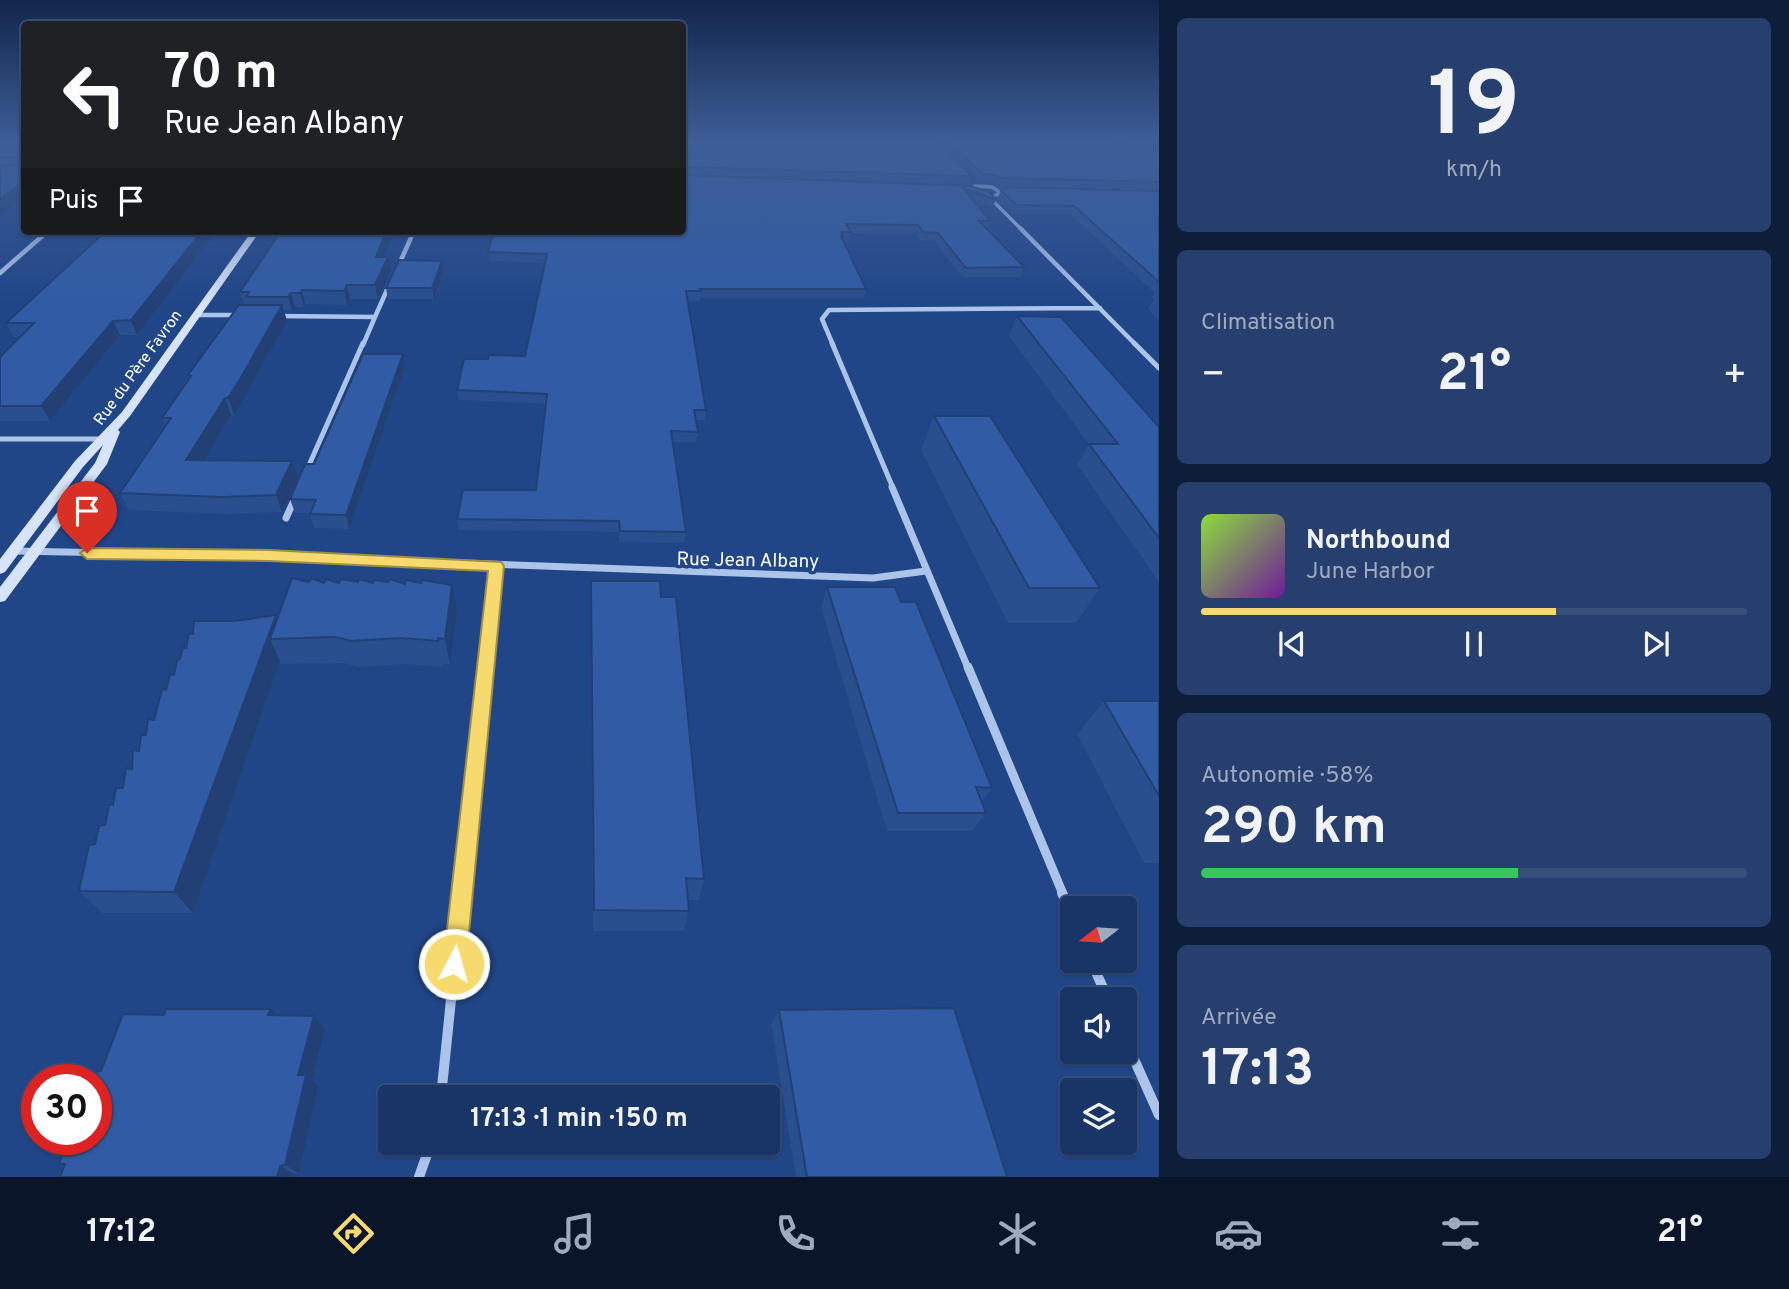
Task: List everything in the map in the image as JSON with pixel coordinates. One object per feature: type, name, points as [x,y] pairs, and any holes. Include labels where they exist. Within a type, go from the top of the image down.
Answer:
[{"type":"street","points":[[980,194],[989,197],[1159,368]]},
{"type":"street","points":[[989,197],[999,194]]},
{"type":"street","points":[[0,273],[43,235]]},
{"type":"street","name":"Rue du Père Favron","points":[[0,569],[79,464],[116,427],[253,235]]},
{"type":"street","points":[[303,480],[412,235]]},
{"type":"street","points":[[1064,896],[822,319],[830,310],[1100,308]]},
{"type":"street","points":[[195,315],[247,315]]},
{"type":"street","points":[[275,316],[375,317]]},
{"type":"street","points":[[0,597],[101,464],[116,427]]},
{"type":"street","points":[[0,439],[104,439]]},
{"type":"street","points":[[286,518],[297,493]]},
{"type":"street","name":"Rue Jean Albany","points":[[14,551],[269,555],[496,566],[873,578],[926,571]]},
{"type":"street","points":[[442,1085],[496,566]]},
{"type":"street","points":[[1136,1064],[1159,1115]]},
{"type":"street","points":[[419,1177],[427,1155]]},
{"type":"building","points":[[686,194],[968,194],[990,221],[979,221],[1024,267],[966,268],[938,233],[923,232],[918,225],[846,224],[851,232],[841,232],[841,236],[866,289],[686,291],[706,410],[694,410],[698,432],[671,431],[686,532],[620,531],[619,521],[457,519],[463,490],[536,490],[547,394],[457,390],[464,359],[488,359],[489,355],[525,356],[547,254],[488,252],[493,235],[686,235]]},
{"type":"building","points":[[1004,194],[1159,194],[1159,282],[1074,206],[1017,205]]},
{"type":"building","points":[[102,235],[199,235],[131,320],[113,321],[41,406],[0,406],[0,357],[34,323],[6,323]]},
{"type":"building","points":[[278,235],[384,235],[376,257],[388,257],[375,285],[347,285],[344,291],[302,290],[300,293],[291,293],[288,297],[246,297],[249,292],[240,292]]},
{"type":"building","points":[[399,260],[442,261],[432,288],[386,288]]},
{"type":"building","points":[[239,305],[282,305],[239,381],[228,398],[225,398],[186,460],[292,461],[276,495],[220,497],[120,493],[171,418],[162,418],[191,376],[188,375]]},
{"type":"building","points":[[1017,316],[1061,317],[1159,427],[1159,538],[1089,444],[1118,444]]},
{"type":"building","points":[[363,354],[403,354],[346,515],[310,514],[316,500],[290,499],[305,464],[314,464]]},
{"type":"building","points":[[934,416],[990,416],[1100,588],[1029,588]]},
{"type":"building","points":[[292,578],[309,582],[311,578],[324,583],[326,579],[339,583],[341,579],[358,582],[359,579],[373,583],[374,580],[388,582],[390,579],[405,584],[406,580],[421,583],[422,580],[452,585],[445,639],[270,639]]},
{"type":"building","points":[[591,581],[660,581],[661,597],[676,597],[704,879],[686,878],[689,911],[594,910]]},
{"type":"building","points":[[827,587],[895,587],[901,602],[916,602],[992,788],[976,787],[986,813],[898,813]]},
{"type":"building","points":[[276,615],[174,892],[79,891],[89,845],[95,844],[99,826],[105,825],[116,788],[123,788],[126,768],[132,769],[133,750],[139,751],[141,735],[146,735],[148,719],[154,720],[162,689],[166,690],[170,674],[174,675],[177,660],[180,659],[183,647],[186,648],[189,633],[193,634],[194,621],[235,621]]},
{"type":"building","points":[[1104,701],[1159,701],[1159,796]]},
{"type":"building","points":[[954,1008],[1007,1177],[807,1177],[779,1010]]},
{"type":"building","points":[[166,1009],[271,1009],[268,1015],[314,1016],[298,1075],[306,1075],[285,1165],[280,1166],[277,1177],[60,1177],[65,1164],[59,1164],[62,1155],[112,1155],[112,1064],[104,1064],[123,1014],[164,1015]]},
{"type":"route","points":[[87,553],[269,555],[496,566],[454,964]]}]
